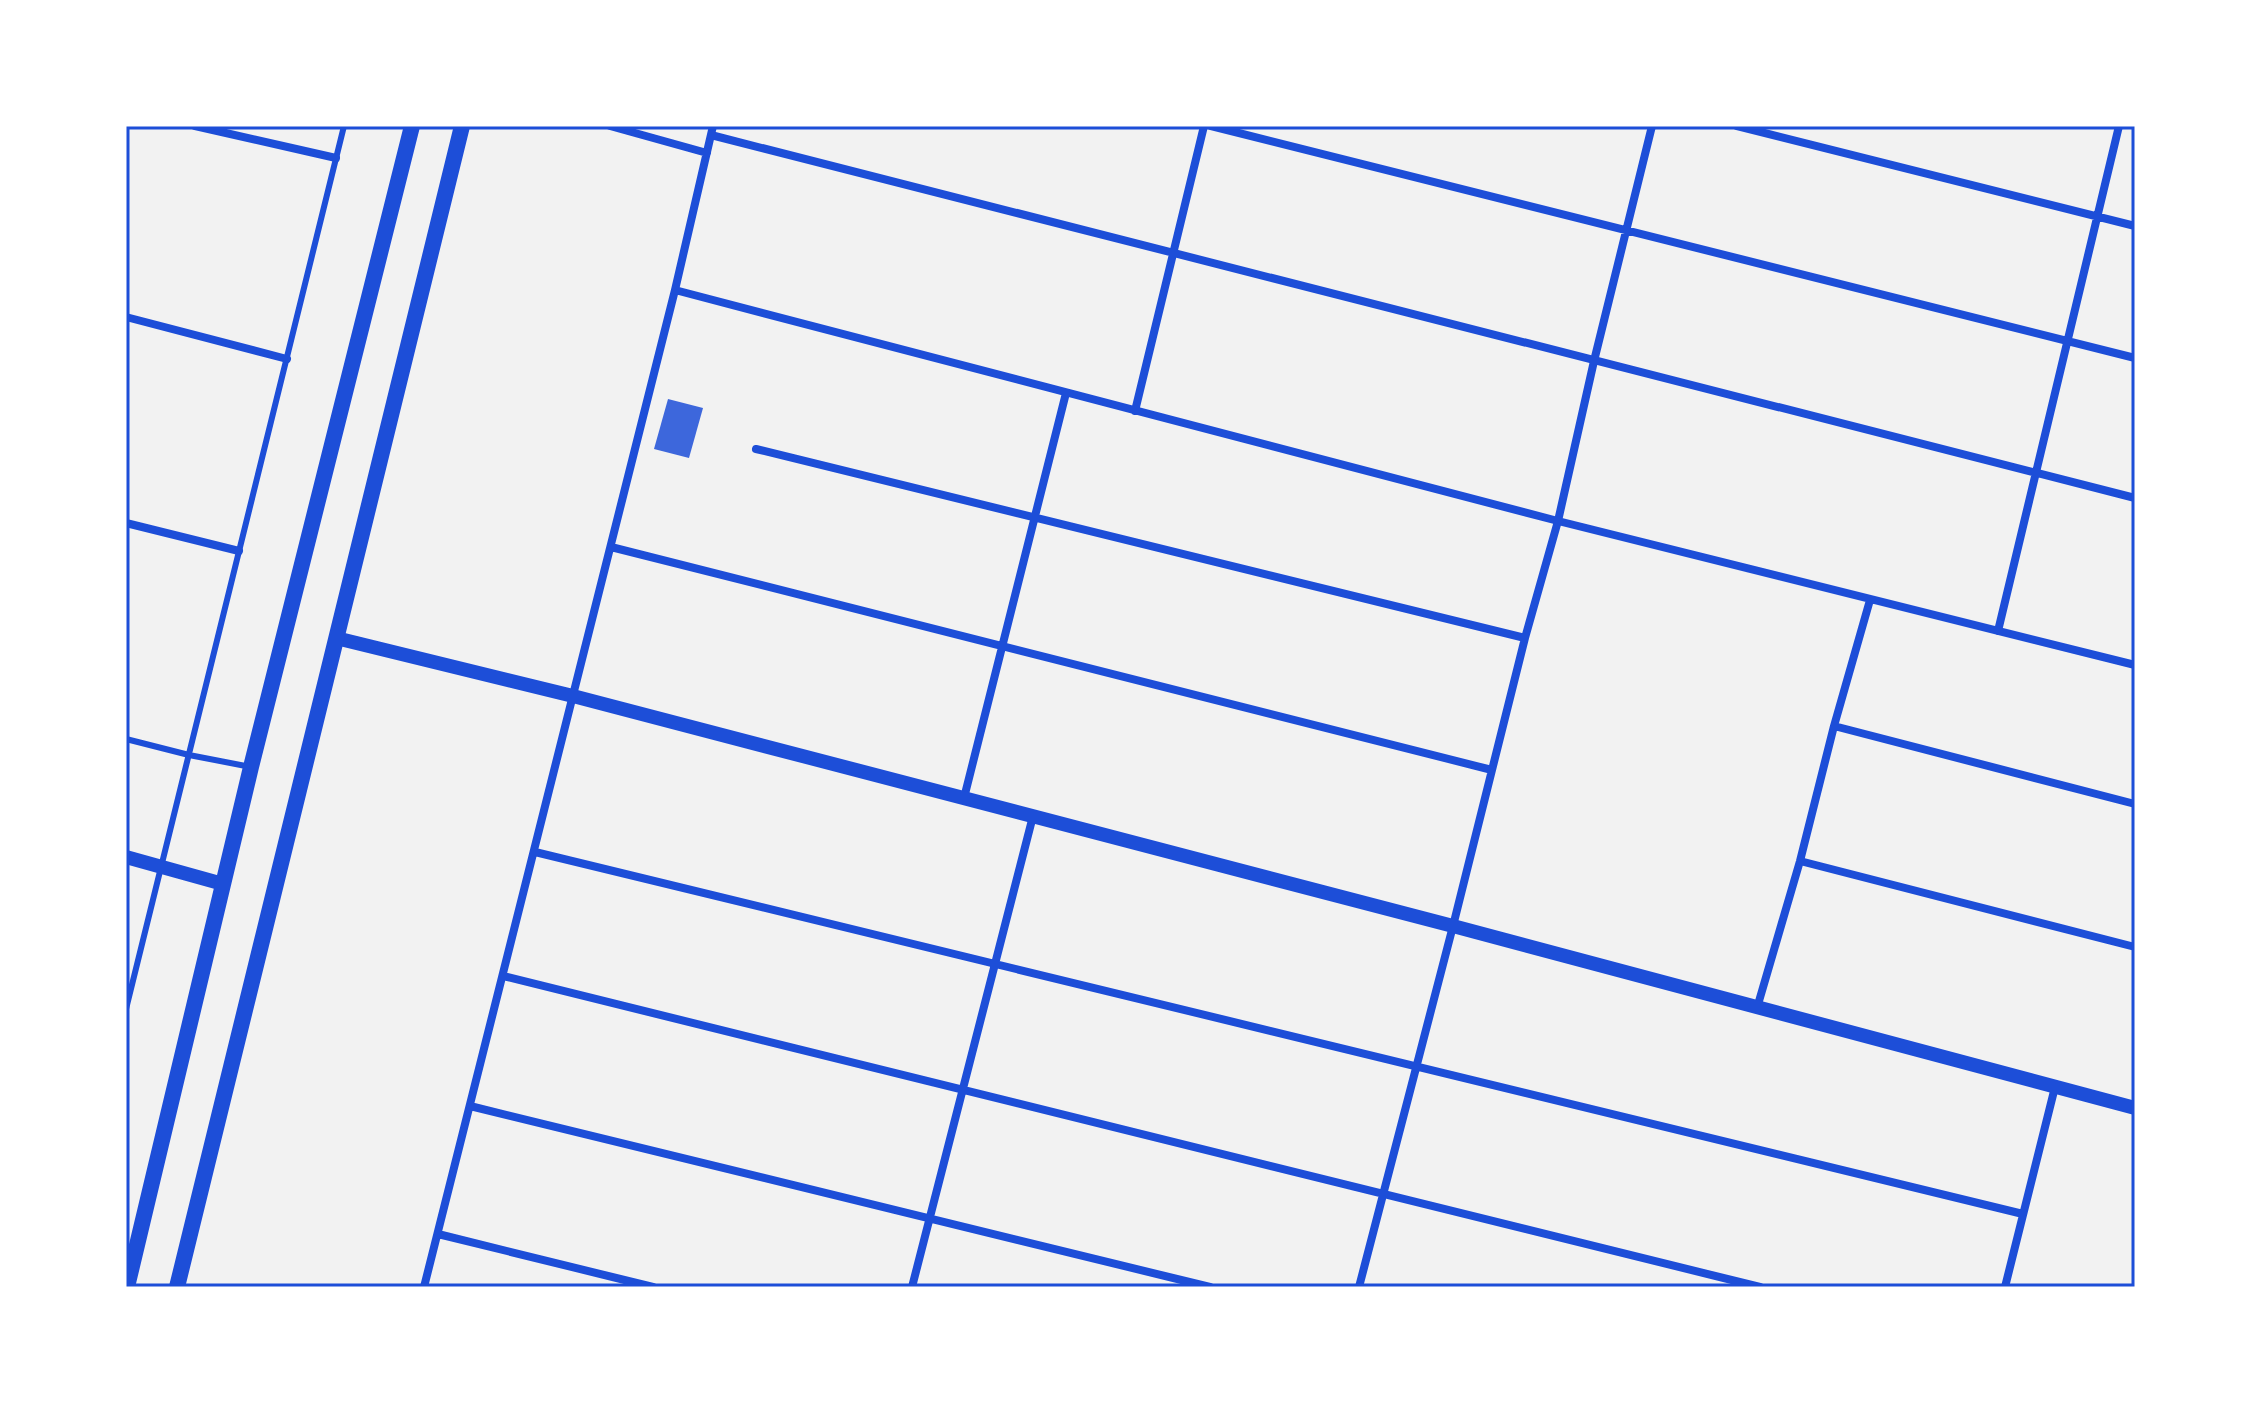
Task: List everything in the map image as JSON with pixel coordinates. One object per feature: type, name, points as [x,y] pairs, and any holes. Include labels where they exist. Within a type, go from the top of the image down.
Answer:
[{"type":"main road","points":[[127,1287],[251,767],[412,126]]},
{"type":"main road","points":[[177,1287],[462,126]]},
{"type":"street","points":[[195,126],[336,158]]},
{"type":"street","points":[[610,126],[707,153]]},
{"type":"street","points":[[1135,411],[1204,126]]},
{"type":"street","points":[[1211,126],[2135,358]]},
{"type":"street","points":[[1359,1287],[1525,638],[1558,521],[1652,126]]},
{"type":"street","points":[[1737,126],[2135,226]]},
{"type":"street","points":[[1998,631],[2119,126]]},
{"type":"street","points":[[424,1287],[675,290],[712,130],[1173,253],[2135,498]]},
{"type":"street","points":[[675,290],[1558,521],[2135,665]]},
{"type":"street","points":[[126,317],[287,359]]},
{"type":"street","points":[[964,798],[1066,393]]},
{"type":"street","points":[[756,449],[1525,638]]},
{"type":"street","points":[[126,523],[239,551]]},
{"type":"street","points":[[611,547],[1492,770]]},
{"type":"street","points":[[1757,1008],[1870,600]]},
{"type":"street","points":[[336,638],[573,696],[1033,816],[2135,1108]]},
{"type":"street","points":[[1834,726],[2135,804]]},
{"type":"street","points":[[912,1287],[1033,816]]},
{"type":"street","points":[[535,852],[2023,1214]]},
{"type":"street","points":[[126,857],[223,884]]},
{"type":"street","points":[[1800,861],[2135,947]]},
{"type":"street","points":[[503,976],[1760,1287]]},
{"type":"street","points":[[2005,1287],[2055,1087]]},
{"type":"street","points":[[470,1106],[1210,1287]]},
{"type":"street","points":[[438,1234],[653,1287]]},
{"type":"lane","points":[[126,1009],[344,126]]},
{"type":"lane","points":[[126,739],[251,767]]},
{"type":"building","points":[[668,399],[703,408],[689,458],[654,449]]}]
